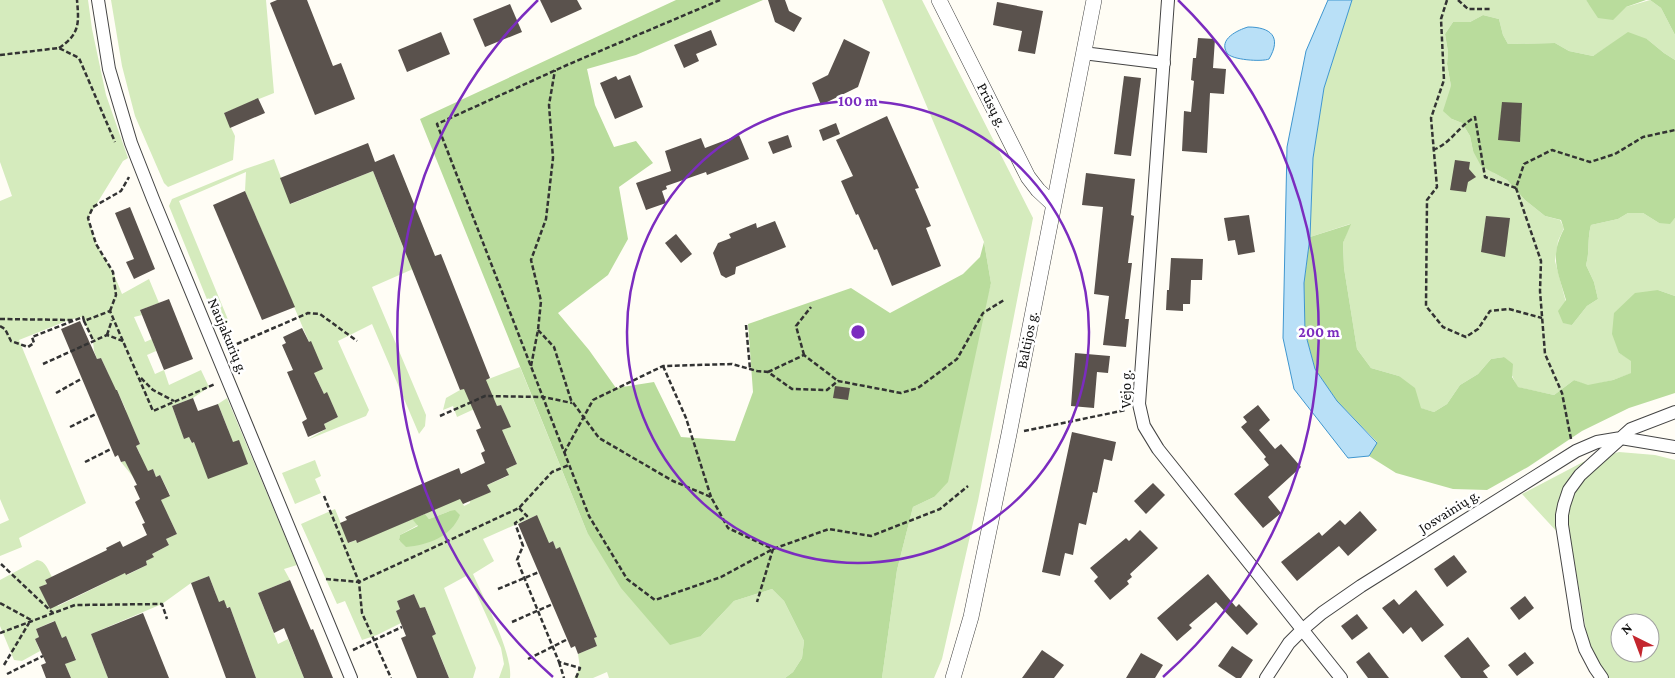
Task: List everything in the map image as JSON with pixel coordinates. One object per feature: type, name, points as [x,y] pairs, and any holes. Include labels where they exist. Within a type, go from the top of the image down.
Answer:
[{"type":"street","name":"Naujakurių g.","points":[[98,0],[109,69],[131,143],[352,678]]},
{"type":"street","name":"Prūsų g.","points":[[939,0],[1028,177],[1053,204]]},
{"type":"street","name":"Baltijos g.","points":[[953,678],[973,608],[1010,434],[1094,0]]},
{"type":"street","name":"Vėjo g.","points":[[1168,0],[1140,407],[1144,426],[1158,449],[1341,678]]},
{"type":"street","points":[[1083,53],[1164,63]]},
{"type":"street","name":"Josvainių g.","points":[[1266,678],[1289,643],[1302,630],[1322,613],[1361,586],[1573,452],[1597,442],[1622,438],[1631,429],[1675,412]]},
{"type":"street","points":[[1602,678],[1585,649],[1578,627],[1562,525],[1562,515],[1569,490],[1580,475],[1622,438],[1675,447]]},
{"type":"path","points":[[0,55],[59,48],[72,39],[79,20],[77,0]]},
{"type":"path","points":[[720,0],[555,70],[437,124],[589,516],[627,580],[654,600],[721,577],[773,549],[829,529],[871,536],[940,509],[968,486]]},
{"type":"path","points":[[1448,0],[1441,19],[1444,80],[1431,118],[1437,187],[1427,200],[1426,306],[1443,328],[1466,337],[1478,329],[1490,311],[1509,309],[1542,318]]},
{"type":"path","points":[[1458,0],[1468,9],[1491,9]]},
{"type":"path","points":[[59,48],[79,58],[115,142]]},
{"type":"path","points":[[531,367],[541,301],[531,260],[546,219],[553,158],[548,105],[555,70]]},
{"type":"path","points":[[1433,150],[1442,146],[1467,121],[1475,117],[1485,177],[1516,188]]},
{"type":"path","points":[[1573,452],[1562,393],[1545,354],[1540,291],[1541,261],[1516,188],[1524,164],[1552,150],[1590,162],[1615,154],[1643,137],[1675,130]]},
{"type":"path","points":[[126,169],[130,177],[121,191],[93,207],[88,218],[96,244],[113,272],[116,296],[110,311],[153,411],[228,379]]},
{"type":"path","points":[[811,307],[796,326],[804,354],[838,381],[901,392],[918,388],[957,360],[983,313],[1004,300]]},
{"type":"path","points":[[84,321],[110,311]]},
{"type":"path","points":[[217,353],[308,313],[320,314],[357,341]]},
{"type":"path","points":[[0,326],[11,340],[28,346],[34,343],[32,337],[83,317],[93,341]]},
{"type":"path","points":[[107,335],[113,318]]},
{"type":"path","points":[[0,319],[75,320]]},
{"type":"path","points":[[746,325],[750,369]]},
{"type":"path","points":[[538,330],[554,347],[571,400],[599,438],[673,481],[711,497]]},
{"type":"path","points":[[43,364],[107,335],[123,341]]},
{"type":"path","points":[[564,453],[593,400],[662,366],[732,364],[757,372],[768,372],[804,354]]},
{"type":"path","points":[[662,366],[686,418],[711,497],[728,528],[773,549]]},
{"type":"path","points":[[768,372],[792,388],[827,390],[838,381]]},
{"type":"path","points":[[137,374],[153,390],[174,401]]},
{"type":"path","points":[[56,393],[81,379]]},
{"type":"path","points":[[440,416],[485,396],[543,396],[573,403]]},
{"type":"path","points":[[1010,434],[1140,407]]},
{"type":"path","points":[[70,427],[96,414]]},
{"type":"path","points":[[85,462],[111,448]]},
{"type":"path","points":[[322,572],[326,580],[359,582],[519,508],[552,472],[569,465]]},
{"type":"path","points":[[324,496],[359,582],[362,613],[391,678]]},
{"type":"path","points":[[519,508],[527,516],[515,523],[523,546],[517,560],[564,678]]},
{"type":"path","points":[[757,602],[773,549]]},
{"type":"path","points":[[1,564],[53,613]]},
{"type":"path","points":[[498,589],[539,572]]},
{"type":"path","points":[[0,603],[34,621]]},
{"type":"path","points":[[0,633],[76,605],[162,604],[168,619]]},
{"type":"path","points":[[512,622],[553,604]]},
{"type":"path","points":[[4,665],[29,622]]},
{"type":"path","points":[[342,655],[402,627]]},
{"type":"path","points":[[528,659],[568,640]]},
{"type":"path","points":[[7,674],[43,656]]},
{"type":"path","points":[[559,662],[580,668],[576,678]]},
{"type":"green space","points":[[0,0],[88,0],[106,95],[128,158],[123,161],[88,218],[96,244],[113,272],[122,294],[149,279],[159,303],[140,310],[142,315],[134,317],[145,342],[152,339],[156,351],[147,355],[155,374],[164,370],[169,385],[201,370],[209,387],[193,398],[172,406],[184,438],[189,437],[192,443],[228,429],[218,404],[227,398],[297,565],[284,569],[290,580],[258,593],[278,644],[288,639],[304,678],[256,678],[230,607],[205,607],[216,594],[209,576],[191,583],[162,604],[91,634],[108,678],[71,678],[65,664],[76,659],[66,637],[62,638],[54,621],[36,629],[39,637],[35,639],[40,651],[22,661],[14,660],[0,626],[0,580],[37,560],[43,562],[52,577],[45,580],[47,584],[40,587],[58,606],[111,580],[120,563],[127,575],[147,565],[146,561],[153,557],[152,554],[169,545],[166,539],[177,534],[167,513],[158,502],[170,495],[160,475],[156,477],[153,469],[134,478],[121,462],[140,454],[136,446],[140,444],[131,424],[122,412],[126,410],[117,390],[112,392],[109,375],[101,358],[97,359],[93,341],[82,317],[69,320],[19,340],[86,503],[19,538],[22,547],[0,556],[0,524],[9,520],[0,499],[0,201],[12,196],[0,162]]},
{"type":"green space","points":[[111,0],[266,0],[274,93],[224,113],[235,136],[233,160],[168,187],[164,183],[135,116],[122,66]]},
{"type":"green space","points":[[676,0],[763,0],[636,55],[587,69],[595,105],[614,147],[636,141],[653,163],[619,187],[628,239],[608,275],[558,313],[589,350],[616,388],[654,382],[681,437],[735,441],[753,392],[748,324],[851,288],[890,313],[963,274],[980,257],[984,242],[991,283],[948,482],[934,497],[913,507],[897,570],[882,678],[785,678],[793,672],[802,658],[804,641],[784,601],[772,589],[734,601],[701,636],[670,645],[621,588],[587,532],[420,119]]},
{"type":"green space","points":[[882,0],[922,0],[1033,218],[978,501],[942,659],[934,678],[882,678],[897,570],[913,507],[934,497],[991,283],[984,242]]},
{"type":"green space","points":[[1352,0],[1586,0],[1589,4],[1626,7],[1650,0],[1661,8],[1675,35],[1675,60],[1647,39],[1610,45],[1593,56],[1569,51],[1555,43],[1508,44],[1503,35],[1499,19],[1483,15],[1470,22],[1453,22],[1445,34],[1451,86],[1452,119],[1462,123],[1470,136],[1473,151],[1494,173],[1507,180],[1525,200],[1545,216],[1560,220],[1564,228],[1558,241],[1555,261],[1572,325],[1587,306],[1598,299],[1594,282],[1586,265],[1591,225],[1618,219],[1628,213],[1643,213],[1659,223],[1670,223],[1675,218],[1675,296],[1658,290],[1619,353],[1631,360],[1632,373],[1588,386],[1574,380],[1554,395],[1517,387],[1504,357],[1491,359],[1478,374],[1460,385],[1447,404],[1434,412],[1420,408],[1399,376],[1371,368],[1357,349],[1344,268],[1343,243],[1350,224],[1310,237],[1313,158],[1324,88]]},
{"type":"green space","points":[[1586,0],[1646,0],[1626,7],[1613,20],[1598,18]]},
{"type":"green space","points":[[1650,0],[1675,0],[1675,35],[1661,8]]},
{"type":"green space","points":[[1483,15],[1499,19],[1503,35],[1508,44],[1555,43],[1569,51],[1593,56],[1628,32],[1647,39],[1675,60],[1675,218],[1670,224],[1659,223],[1643,213],[1628,213],[1618,219],[1591,225],[1586,265],[1594,282],[1598,299],[1587,306],[1572,325],[1563,323],[1558,311],[1566,300],[1556,264],[1559,239],[1564,229],[1561,220],[1545,216],[1525,200],[1507,180],[1481,166],[1473,151],[1470,136],[1462,123],[1452,119],[1443,111],[1451,86],[1445,34],[1453,22],[1470,22]]},
{"type":"green space","points":[[274,159],[291,204],[373,171],[403,247],[427,237],[435,256],[413,269],[372,287],[426,415],[425,426],[419,434],[372,324],[338,341],[369,410],[366,416],[307,440],[326,429],[324,424],[338,417],[327,393],[324,394],[314,373],[309,342],[245,191],[246,172],[179,201],[229,322],[221,325],[217,324],[169,206],[172,199]]},
{"type":"green space","points":[[1351,224],[1343,243],[1344,268],[1357,349],[1371,368],[1399,376],[1415,388],[1421,408],[1434,412],[1447,404],[1460,385],[1478,374],[1491,359],[1504,357],[1513,364],[1512,377],[1518,387],[1554,395],[1574,380],[1588,385],[1613,380],[1631,373],[1631,361],[1619,353],[1612,334],[1614,313],[1635,293],[1658,290],[1675,296],[1675,393],[1629,408],[1582,431],[1528,467],[1487,490],[1453,489],[1396,473],[1369,456],[1377,442],[1337,401],[1315,369],[1305,332],[1304,283],[1310,237]]},
{"type":"green space","points":[[520,367],[587,532],[701,636],[734,601],[772,589],[784,601],[804,641],[802,658],[793,672],[785,678],[609,678],[607,672],[593,678],[574,678],[580,668],[578,654],[597,646],[594,638],[597,637],[560,548],[556,549],[553,541],[534,549],[537,515],[483,539],[494,561],[473,574],[503,641],[510,667],[510,678],[499,678],[504,664],[501,648],[468,575],[444,588],[476,668],[473,678],[449,678],[440,655],[427,638],[436,634],[425,607],[420,609],[414,594],[397,601],[400,609],[396,611],[401,623],[362,640],[345,601],[337,604],[301,524],[335,509],[349,543],[356,540],[357,542],[412,519],[418,525],[400,535],[399,541],[450,511],[429,519],[425,514],[457,491],[464,506],[470,503],[470,501],[490,492],[487,485],[508,476],[506,469],[517,464],[508,443],[498,432],[510,426],[501,405],[497,406],[494,400],[457,417],[453,406],[443,410],[446,398],[460,390]]},
{"type":"green space","points":[[1619,452],[1655,455],[1675,460],[1675,678],[1609,678],[1602,670],[1589,648],[1572,548],[1522,494],[1583,462]]},
{"type":"green space","points":[[315,460],[321,476],[315,479],[321,493],[295,504],[282,473]]},
{"type":"green space","points":[[455,510],[460,515],[456,523],[438,538],[430,542],[406,547],[399,540],[400,535],[418,526],[412,519],[425,514],[429,519]]},
{"type":"water","points":[[1328,0],[1352,0],[1324,88],[1313,158],[1310,237],[1304,283],[1305,332],[1315,369],[1337,401],[1377,443],[1369,456],[1348,458],[1294,389],[1283,338],[1287,147],[1306,51]]},
{"type":"water","points":[[1248,27],[1263,29],[1272,35],[1274,45],[1269,59],[1247,60],[1227,53],[1225,43],[1227,39],[1239,30]]},
{"type":"building","points":[[277,0],[307,0],[333,66],[341,63],[355,99],[315,115],[270,3]]},
{"type":"building","points":[[540,0],[577,0],[582,9],[551,23]]},
{"type":"building","points":[[768,0],[785,0],[789,11],[802,18],[794,32],[775,22]]},
{"type":"building","points":[[997,2],[1043,11],[1035,54],[1018,51],[1022,31],[993,25]]},
{"type":"building","points":[[510,4],[522,32],[485,47],[473,19]]},
{"type":"building","points":[[711,30],[717,45],[696,54],[699,61],[684,68],[674,45]]},
{"type":"building","points":[[441,32],[450,54],[407,72],[398,50]]},
{"type":"building","points":[[1198,38],[1215,39],[1213,68],[1226,69],[1224,94],[1210,93],[1207,153],[1182,151],[1184,111],[1191,112],[1194,81],[1191,80],[1193,58],[1196,58]]},
{"type":"building","points":[[844,39],[870,52],[858,87],[821,105],[812,83],[828,75]]},
{"type":"building","points":[[630,75],[643,107],[615,119],[600,83],[616,76],[618,80]]},
{"type":"building","points":[[1124,76],[1141,78],[1131,156],[1114,154]]},
{"type":"building","points":[[258,98],[265,113],[230,128],[224,113]]},
{"type":"building","points":[[1502,102],[1522,103],[1520,142],[1498,140]]},
{"type":"building","points":[[887,116],[919,188],[915,189],[931,226],[926,228],[941,266],[892,286],[877,249],[874,250],[841,181],[853,176],[836,140]]},
{"type":"building","points":[[836,123],[840,134],[823,141],[819,130]]},
{"type":"building","points":[[739,135],[749,159],[707,175],[706,172],[666,186],[667,189],[662,191],[666,203],[646,210],[636,183],[671,171],[665,151],[701,138],[705,148]]},
{"type":"building","points":[[788,135],[792,147],[773,154],[768,142]]},
{"type":"building","points":[[368,143],[375,162],[394,154],[435,256],[441,254],[490,378],[486,380],[497,406],[501,405],[511,427],[502,430],[517,464],[506,469],[509,475],[487,485],[491,492],[463,504],[460,499],[357,543],[356,540],[348,543],[340,523],[347,520],[345,517],[459,468],[461,474],[485,463],[481,453],[485,451],[476,430],[481,428],[464,389],[460,390],[373,171],[290,204],[280,178]]},
{"type":"building","points":[[1455,160],[1470,162],[1469,169],[1476,177],[1468,182],[1466,192],[1450,190]]},
{"type":"building","points":[[1086,173],[1135,179],[1131,215],[1134,216],[1128,263],[1132,263],[1125,319],[1129,319],[1126,347],[1103,345],[1109,296],[1094,294],[1103,207],[1082,205]]},
{"type":"building","points":[[245,191],[295,307],[262,320],[213,205]]},
{"type":"building","points":[[130,207],[155,269],[134,279],[126,262],[134,259],[115,213]]},
{"type":"building","points":[[1249,215],[1255,252],[1238,255],[1235,240],[1228,241],[1224,218]]},
{"type":"building","points":[[1486,216],[1510,218],[1505,257],[1481,252]]},
{"type":"building","points":[[775,221],[786,247],[736,267],[735,274],[726,278],[721,275],[713,253],[718,243],[731,238],[729,234],[756,223],[757,228]]},
{"type":"building","points":[[676,234],[692,254],[681,263],[665,243]]},
{"type":"building","points":[[1171,258],[1203,259],[1202,280],[1191,280],[1190,304],[1183,304],[1183,311],[1166,310]]},
{"type":"building","points":[[169,299],[193,359],[164,370],[140,310]]},
{"type":"building","points":[[80,321],[97,359],[101,358],[117,390],[140,444],[136,446],[148,471],[153,469],[156,477],[160,475],[170,496],[161,500],[177,534],[166,539],[169,545],[152,554],[154,557],[146,561],[147,565],[126,575],[125,573],[50,609],[39,587],[47,584],[45,580],[107,550],[106,548],[120,541],[123,547],[147,535],[142,524],[145,523],[135,502],[140,499],[134,486],[137,485],[125,461],[121,462],[118,455],[115,457],[61,329]]},
{"type":"building","points":[[302,328],[309,342],[311,341],[323,369],[314,373],[324,394],[327,392],[338,417],[324,424],[326,429],[308,437],[302,422],[307,419],[287,372],[293,370],[282,345],[286,343],[283,337]]},
{"type":"building","points":[[1075,353],[1110,356],[1108,373],[1097,372],[1094,408],[1071,406]]},
{"type":"building","points":[[835,386],[850,388],[848,400],[833,398]]},
{"type":"building","points":[[193,398],[198,411],[218,404],[233,442],[239,440],[248,464],[208,479],[194,442],[192,443],[189,437],[184,439],[172,406]]},
{"type":"building","points":[[1258,405],[1270,420],[1259,430],[1275,449],[1281,444],[1301,467],[1268,497],[1281,513],[1263,528],[1234,494],[1269,465],[1264,459],[1266,457],[1241,427],[1247,422],[1243,417]]},
{"type":"building","points":[[1072,432],[1116,442],[1112,461],[1104,459],[1097,493],[1093,492],[1086,525],[1079,523],[1073,555],[1065,553],[1060,576],[1042,572]]},
{"type":"building","points":[[1153,483],[1165,495],[1146,514],[1134,501]]},
{"type":"building","points":[[1360,511],[1377,530],[1348,556],[1339,546],[1297,581],[1281,562],[1319,532],[1322,536],[1340,520],[1345,525]]},
{"type":"building","points":[[537,515],[549,543],[553,541],[556,549],[560,547],[597,637],[594,638],[597,646],[578,654],[575,646],[571,648],[518,524]]},
{"type":"building","points":[[1140,530],[1158,548],[1130,574],[1132,577],[1127,581],[1129,584],[1110,600],[1094,581],[1098,577],[1090,568],[1126,538],[1129,541]]},
{"type":"building","points":[[1454,555],[1467,572],[1447,587],[1434,569]]},
{"type":"building","points":[[1208,574],[1236,607],[1239,604],[1258,624],[1247,635],[1216,602],[1189,625],[1192,628],[1177,641],[1157,618]]},
{"type":"building","points":[[209,576],[219,602],[224,600],[227,608],[230,607],[256,678],[226,678],[191,583]]},
{"type":"building","points":[[290,580],[333,678],[304,678],[284,628],[274,633],[258,593]]},
{"type":"building","points":[[1416,590],[1444,625],[1422,642],[1411,627],[1403,634],[1382,608],[1394,599],[1399,605]]},
{"type":"building","points":[[414,594],[420,608],[425,607],[436,634],[432,636],[449,678],[417,678],[401,638],[406,636],[396,611],[400,609],[397,601]]},
{"type":"building","points":[[1525,596],[1534,608],[1519,620],[1510,608]]},
{"type":"building","points":[[143,613],[169,678],[108,678],[91,634]]},
{"type":"building","points":[[1357,614],[1368,628],[1352,640],[1341,626]]},
{"type":"building","points":[[55,621],[62,638],[66,636],[76,660],[65,664],[71,678],[46,678],[41,665],[46,663],[35,639],[39,637],[36,629]]},
{"type":"building","points":[[1468,637],[1490,666],[1483,671],[1488,678],[1461,678],[1444,656]]},
{"type":"building","points":[[1232,646],[1253,660],[1241,678],[1236,678],[1218,666]]},
{"type":"building","points":[[1042,650],[1064,665],[1054,678],[1022,678]]},
{"type":"building","points":[[1369,652],[1389,678],[1368,678],[1356,662]]},
{"type":"building","points":[[1525,652],[1534,663],[1517,676],[1508,665]]},
{"type":"building","points":[[1141,653],[1163,665],[1155,678],[1126,678]]}]
